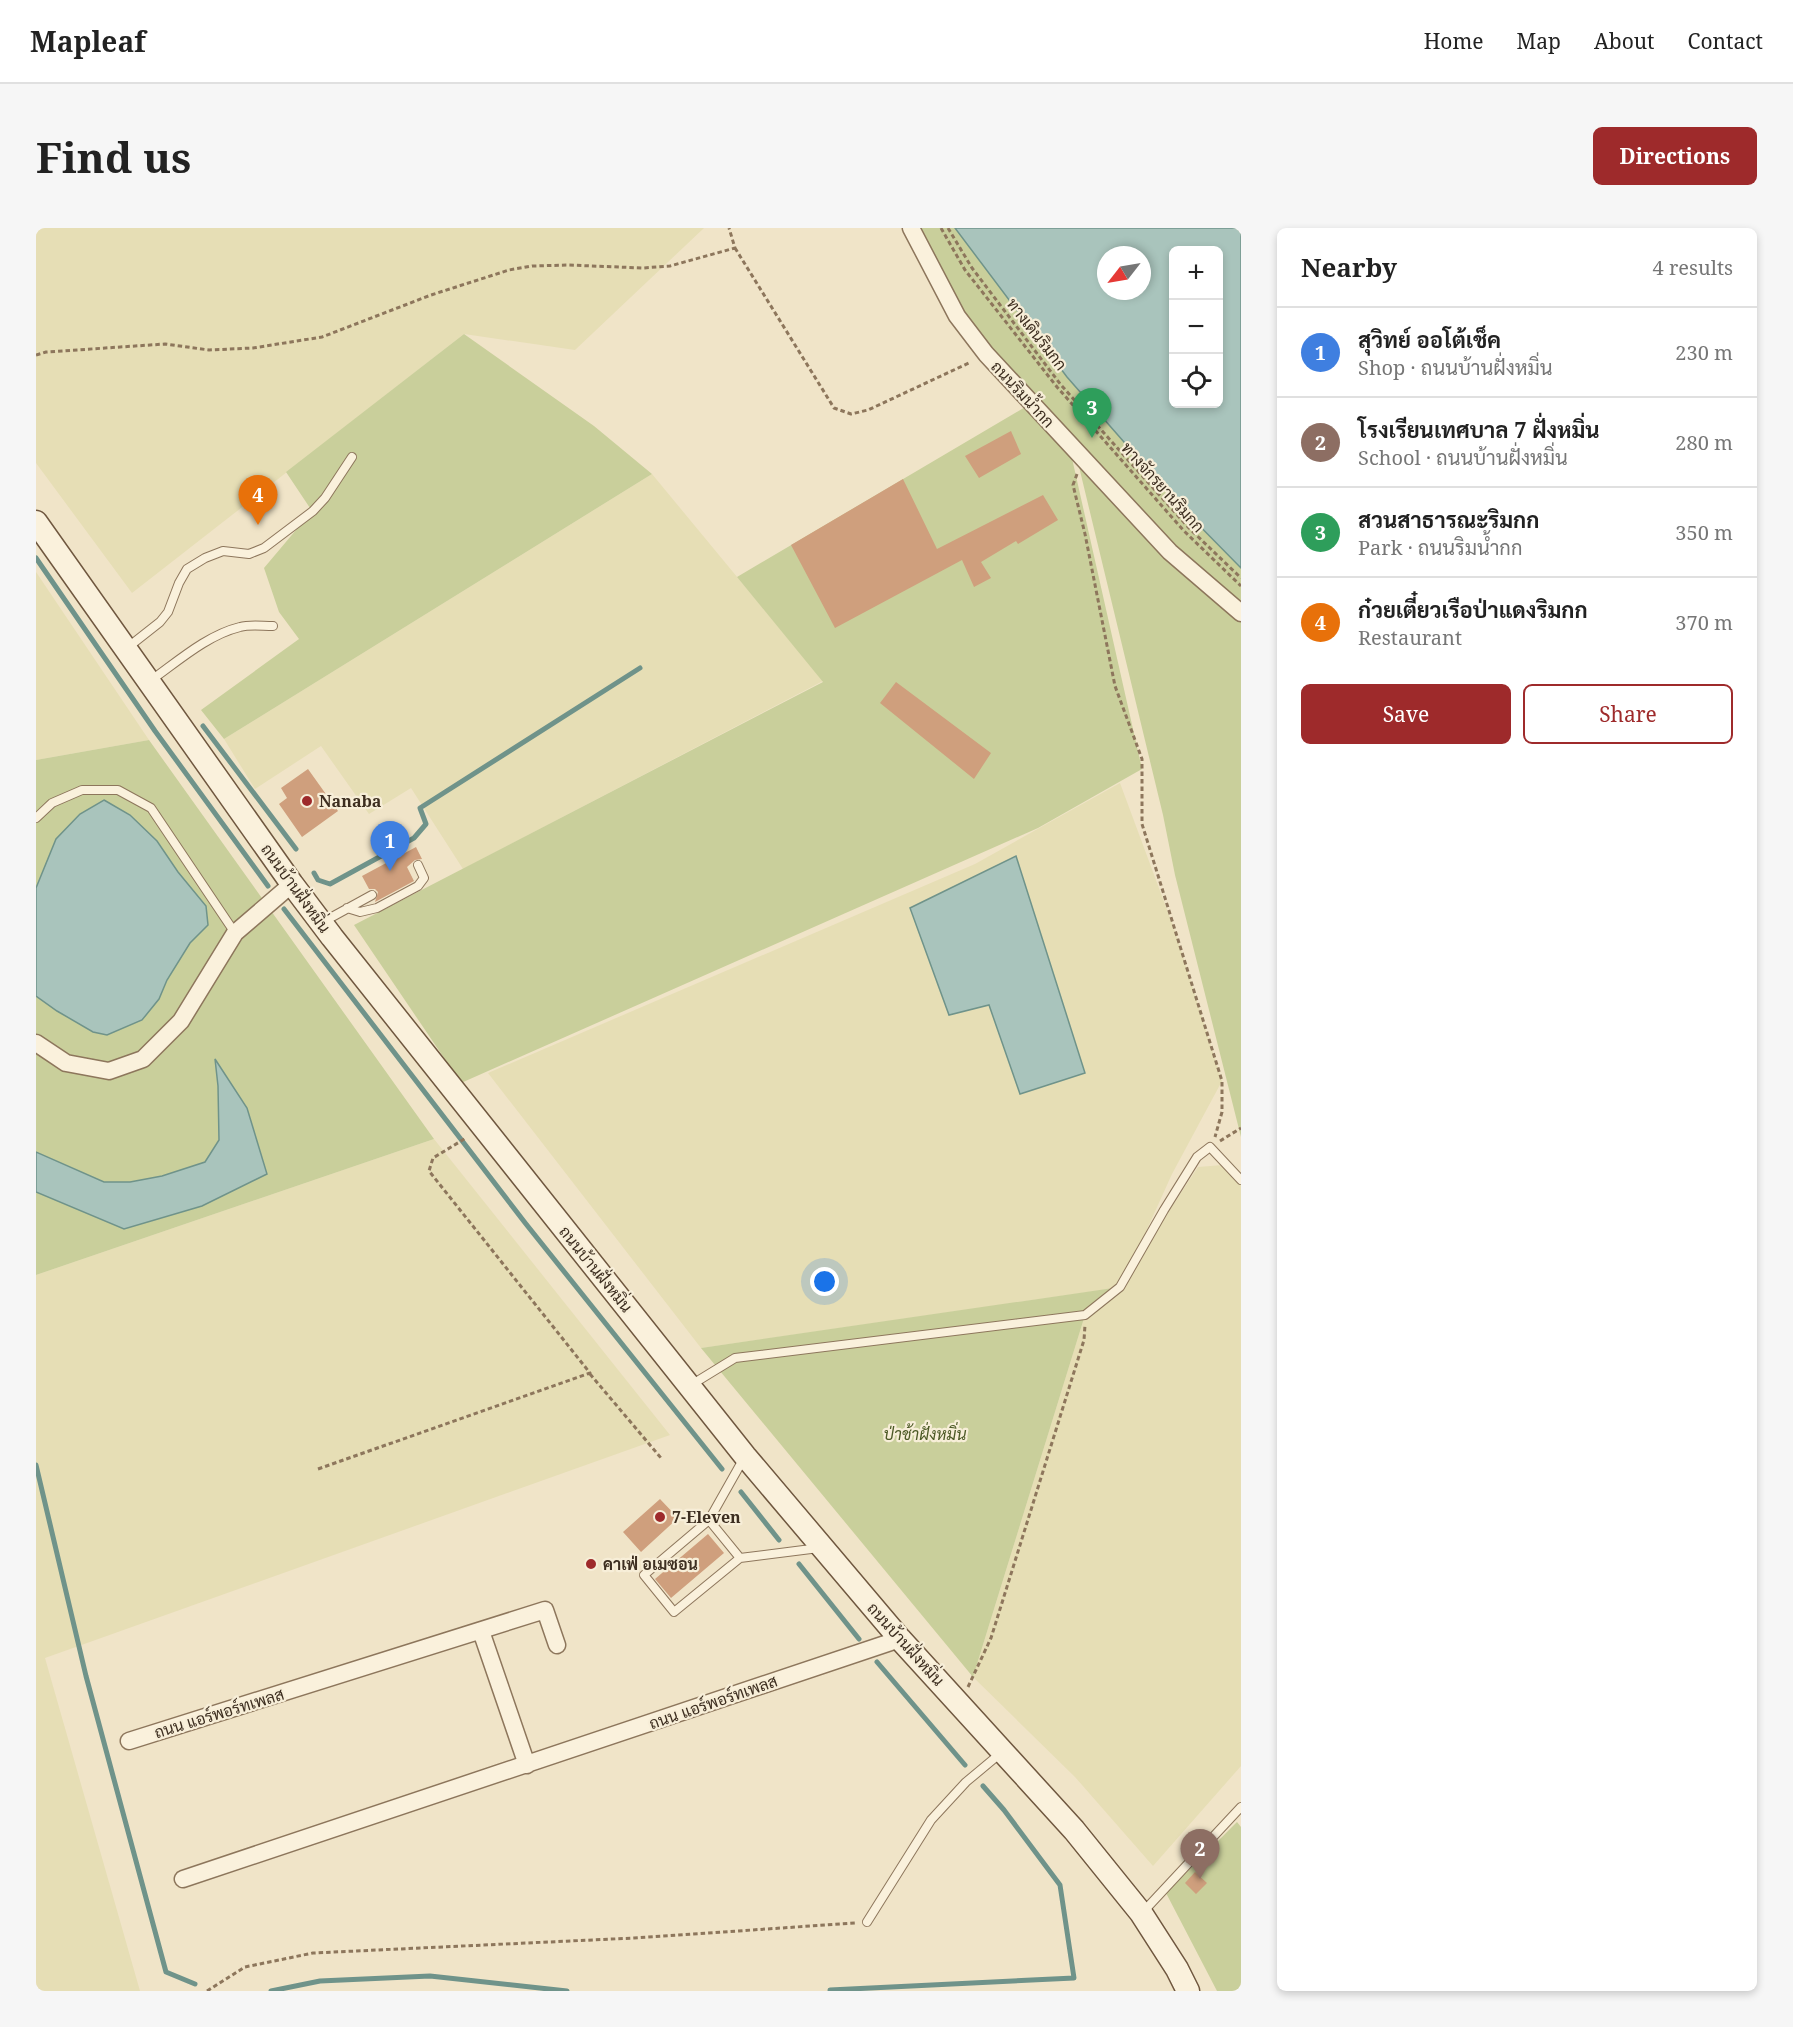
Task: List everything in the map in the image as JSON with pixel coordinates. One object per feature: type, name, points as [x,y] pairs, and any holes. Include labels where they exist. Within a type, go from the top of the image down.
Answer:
[{"type":"street","name":"ถนนริมน้ำกก","points":[[911,228],[957,316],[987,354],[1170,552],[1241,613]]},
{"type":"street","name":"ถนนบ้านฝั่งหมิ่น","points":[[36,522],[321,923],[745,1456],[900,1639],[1074,1830],[1141,1914],[1177,1969],[1188,1991]]},
{"type":"street","points":[[36,1043],[66,1063],[109,1071],[143,1059],[181,1021],[235,933],[292,884]]},
{"type":"street","name":"ถนน แอร์พอร์ทเพลส","points":[[129,1741],[545,1610],[557,1645]]},
{"type":"street","points":[[481,1631],[527,1766]]},
{"type":"street","name":"ถนน แอร์พอร์ทเพลส","points":[[183,1879],[527,1766],[900,1639]]},
{"type":"lane","points":[[127,648],[160,622],[168,612],[179,583],[188,569],[205,558],[223,551],[249,554],[264,548],[313,511],[325,498],[352,457]]},
{"type":"lane","points":[[150,681],[225,632],[241,626],[273,627]]},
{"type":"lane","points":[[36,818],[52,803],[82,790],[118,790],[152,808],[235,933]]},
{"type":"lane","points":[[347,908],[360,912],[377,908],[418,886],[424,878],[418,865]]},
{"type":"lane","points":[[321,923],[372,895]]},
{"type":"lane","points":[[689,1386],[735,1358],[1085,1315],[1120,1287],[1197,1157],[1210,1147],[1241,1180]]},
{"type":"lane","points":[[745,1456],[709,1520],[644,1575],[674,1612],[740,1558],[822,1548]]},
{"type":"lane","points":[[709,1520],[740,1558]]},
{"type":"lane","points":[[867,1922],[931,1820],[966,1782],[1003,1751]]},
{"type":"lane","points":[[1141,1914],[1240,1812]]},
{"type":"path","points":[[729,228],[735,248],[834,408],[850,414],[868,410],[987,354]]},
{"type":"path","name":"ทางจักรยานริมกก","points":[[941,228],[965,270],[1057,387],[1185,531],[1241,586]]},
{"type":"path","name":"ทางเดินริมกก","points":[[948,228],[972,268],[1061,385],[1189,528],[1241,578]]},
{"type":"path","points":[[36,355],[46,352],[165,344],[209,350],[254,348],[322,337],[431,295],[509,270],[559,265],[643,268],[670,266],[735,248]]},
{"type":"path","points":[[1083,458],[1073,485],[1088,546],[1115,686],[1142,759],[1142,824],[1222,1081],[1222,1112],[1210,1147]]},
{"type":"path","points":[[1210,1147],[1241,1128]]},
{"type":"path","points":[[469,1137],[433,1158],[429,1172],[587,1370],[661,1458]]},
{"type":"path","points":[[960,1705],[991,1638],[1084,1340],[1085,1315]]},
{"type":"path","points":[[318,1469],[590,1373],[587,1370]]},
{"type":"path","points":[[207,1991],[245,1967],[313,1953],[634,1938],[867,1922]]},
{"type":"shaded area","points":[[36,228],[704,228],[575,350],[464,334],[132,593],[36,463]]},
{"type":"shaded area","points":[[652,474],[823,681],[463,869],[411,788],[369,814],[321,746],[255,789],[224,739]]},
{"type":"shaded area","points":[[36,572],[149,740],[36,760]]},
{"type":"shaded area","points":[[1120,783],[1176,934],[1222,1081],[1172,1174],[1125,1278],[1198,1167],[1223,1165],[1241,1184],[1241,1766],[1153,1866],[1075,1777],[973,1677],[1085,1315],[1116,1288],[701,1348],[488,1073],[975,864]]},
{"type":"shaded area","points":[[434,1139],[670,1435],[45,1658],[140,1991],[36,1991],[36,1275]]},
{"type":"green space","points":[[911,228],[955,228],[1067,377],[1181,507],[1241,568],[1241,1137],[1175,875],[1163,815],[1075,450],[1069,445],[1142,769],[1038,828],[461,1083],[354,925],[823,682],[737,577],[1032,403],[957,316]]},
{"type":"green space","points":[[464,334],[594,426],[652,474],[224,739],[201,710],[299,639],[279,612],[264,568],[312,511],[286,472]]},
{"type":"green space","points":[[149,740],[434,1139],[36,1275],[36,760]]},
{"type":"green space","name":"ป่าช้าฝั่งหมิ่น","points":[[1120,1287],[1085,1315],[973,1677],[701,1348]]},
{"type":"green space","points":[[1237,1822],[1241,1827],[1241,1991],[1217,1991],[1166,1893]]},
{"type":"water","points":[[955,228],[1241,228],[1241,568],[1181,507],[1067,377]]},
{"type":"water","points":[[104,800],[130,815],[157,841],[178,872],[206,906],[208,925],[190,943],[167,980],[159,999],[142,1020],[107,1035],[93,1032],[36,996],[36,888],[56,839],[80,814]]},
{"type":"water","points":[[1016,856],[1085,1073],[1020,1094],[989,1005],[949,1015],[910,908]]},
{"type":"water","points":[[215,1059],[247,1108],[267,1174],[202,1206],[124,1229],[36,1192],[36,1152],[104,1182],[130,1182],[162,1176],[205,1162],[219,1140]]},
{"type":"building","points":[[1011,431],[1021,454],[979,478],[965,456]]},
{"type":"building","points":[[903,479],[937,549],[1043,495],[1058,520],[1018,544],[1016,541],[981,562],[991,578],[974,587],[962,560],[835,628],[791,545]]},
{"type":"building","points":[[896,682],[991,753],[974,779],[880,703]]},
{"type":"building","name":"Nanaba","points":[[308,769],[338,811],[302,837],[279,804],[287,798],[281,788]]},
{"type":"building","points":[[416,847],[422,859],[415,860],[407,867],[414,881],[375,902],[378,892],[375,889],[369,889],[362,876]]},
{"type":"building","points":[[660,1499],[678,1518],[641,1552],[623,1532]]},
{"type":"building","points":[[708,1534],[724,1553],[671,1598],[655,1579]]},
{"type":"building","points":[[1195,1872],[1207,1883],[1196,1894],[1185,1883]]},
{"type":"waterway","points":[[36,558],[155,731],[268,886]]},
{"type":"waterway","points":[[314,873],[318,880],[330,884],[414,838],[426,824],[420,808],[640,668]]},
{"type":"waterway","points":[[203,726],[296,849]]},
{"type":"waterway","points":[[284,909],[526,1224],[722,1469]]},
{"type":"waterway","points":[[36,1465],[86,1676],[166,1972],[195,1984]]},
{"type":"waterway","points":[[741,1492],[779,1540]]},
{"type":"waterway","points":[[799,1564],[859,1639]]},
{"type":"waterway","points":[[877,1662],[965,1765]]},
{"type":"waterway","points":[[830,1990],[1074,1978],[1060,1885],[1004,1810],[983,1786]]},
{"type":"waterway","points":[[271,1991],[320,1981],[430,1976],[567,1991]]},
{"type":"place","name":"สวนสาธารณะริมกก","points":[[1092,438]]},
{"type":"place","name":"ก๋วยเตี๋ยวเรือป่าแดงริมกก","points":[[258,525]]},
{"type":"place","name":"Nanaba","points":[[307,801]]},
{"type":"place","name":"สุวิทย์ ออโต้เช็ค","points":[[390,871]]},
{"type":"place","name":"7-Eleven","points":[[660,1517]]},
{"type":"place","name":"คาเฟ่ อเมซอน","points":[[591,1564]]},
{"type":"place","name":"โรงเรียนเทศบาล 7 ฝั่งหมิ่น","points":[[1200,1879]]}]
